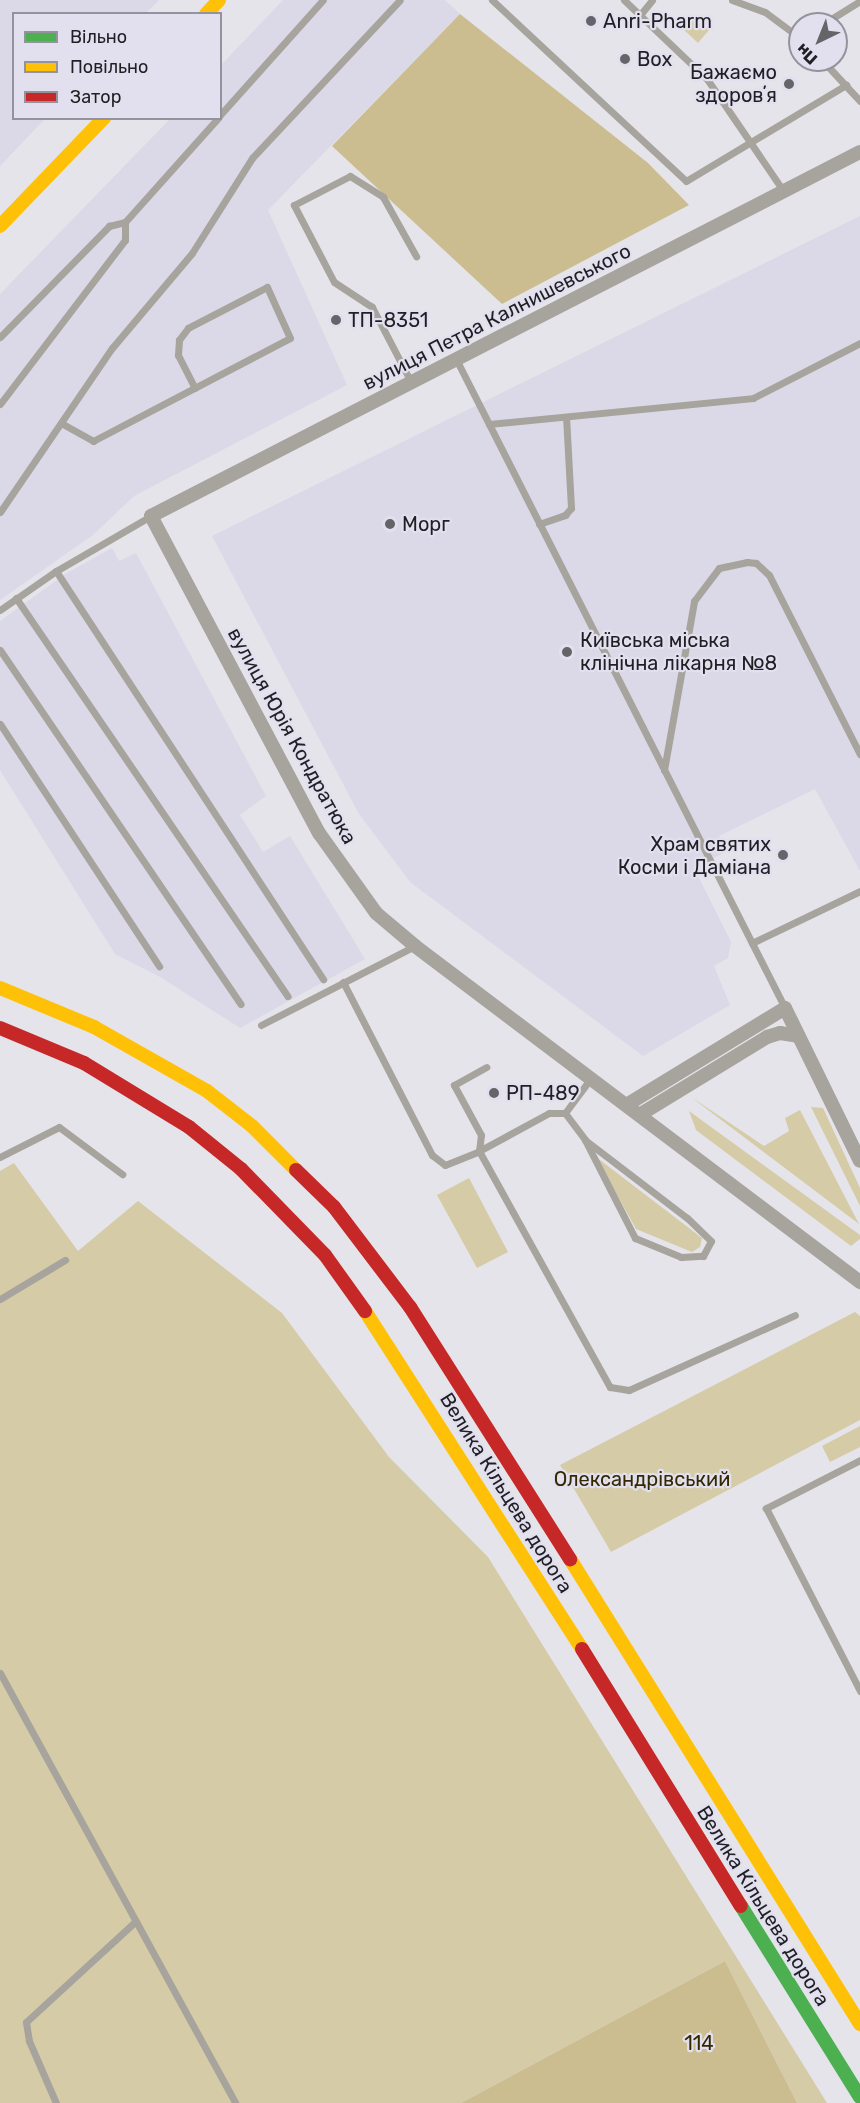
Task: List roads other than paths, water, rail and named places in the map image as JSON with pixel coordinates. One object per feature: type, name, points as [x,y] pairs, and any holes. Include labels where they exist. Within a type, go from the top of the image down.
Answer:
[{"type":"main road","points":[[208,12],[219,0]]},
{"type":"main road","points":[[0,226],[102,120]]},
{"type":"main road","name":"Велика Кільцева дорога","points":[[0,988],[94,1027],[207,1091],[252,1126],[334,1207],[410,1307],[860,2024]]},
{"type":"main road","name":"Велика Кільцева дорога","points":[[0,1028],[84,1063],[189,1126],[242,1169],[325,1255],[374,1323],[531,1566],[860,2097]]},
{"type":"street","name":"вулиця Петра Калнишевського","points":[[151,516],[860,152]]},
{"type":"street","name":"вулиця Юрія Кондратюка","points":[[151,516],[319,833],[376,913],[415,946],[628,1104],[860,1282]]},
{"type":"street","points":[[628,1104],[785,1008],[856,1142],[860,1161]]},
{"type":"street","points":[[641,1114],[767,1036],[780,1033],[798,1036]]},
{"type":"street","points":[[842,1269],[860,1271]]},
{"type":"lane","points":[[222,114],[323,0]]},
{"type":"lane","points":[[0,512],[112,348],[192,253],[252,158],[400,0]]},
{"type":"lane","points":[[492,0],[686,181],[846,86]]},
{"type":"lane","points":[[624,0],[707,79],[752,141],[784,192]]},
{"type":"lane","points":[[640,15],[652,0]]},
{"type":"lane","points":[[732,0],[753,6],[788,30]]},
{"type":"lane","points":[[753,6],[759,0]]},
{"type":"lane","points":[[842,12],[860,1]]},
{"type":"lane","points":[[833,72],[860,101]]},
{"type":"lane","points":[[0,337],[109,226],[125,222],[216,120]]},
{"type":"lane","points":[[411,382],[372,307],[334,282],[294,205],[350,176],[383,197],[416,256]]},
{"type":"lane","points":[[0,404],[125,240],[125,222]]},
{"type":"lane","points":[[61,423],[93,441],[290,339],[267,287],[188,328],[179,340],[178,355],[195,388]]},
{"type":"lane","points":[[489,424],[753,398],[860,343]]},
{"type":"lane","points":[[456,359],[785,1008]]},
{"type":"lane","points":[[539,524],[565,515],[571,508],[566,417]]},
{"type":"lane","points":[[0,610],[56,571],[151,516]]},
{"type":"lane","points":[[664,770],[694,601],[719,568],[747,562],[756,563],[769,575],[860,754]]},
{"type":"lane","points":[[56,571],[323,978]]},
{"type":"lane","points":[[16,598],[287,996]]},
{"type":"lane","points":[[0,650],[241,1004]]},
{"type":"lane","points":[[0,724],[43,783],[159,966]]},
{"type":"lane","points":[[752,943],[860,891]]},
{"type":"lane","points":[[261,1025],[415,946]]},
{"type":"lane","points":[[343,982],[432,1155],[445,1165],[453,1165],[549,1113],[565,1113]]},
{"type":"lane","points":[[486,1066],[454,1084],[481,1135],[479,1151],[610,1387],[629,1390],[795,1315]]},
{"type":"lane","points":[[565,1113],[591,1078]]},
{"type":"lane","points":[[565,1113],[585,1140],[635,1238],[681,1257],[703,1256],[711,1241],[703,1233],[585,1140]]},
{"type":"lane","points":[[0,1157],[60,1126],[122,1174]]},
{"type":"lane","points":[[0,1299],[65,1260]]},
{"type":"lane","points":[[860,1460],[766,1508],[860,1691]]},
{"type":"lane","points":[[0,1672],[235,2103]]},
{"type":"lane","points":[[57,2103],[29,2041],[26,2022],[136,1921]]},
{"type":"place","name":"Anri-Pharm","points":[[591,21]]},
{"type":"place","name":"Box","points":[[625,59]]},
{"type":"place","name":"Бажаємо здоровʼя","points":[[789,84]]},
{"type":"place","name":"ТП-8351","points":[[336,320]]},
{"type":"place","name":"Морг","points":[[390,524]]},
{"type":"place","name":"Київська міська клінічна лікарня №8","points":[[567,652]]},
{"type":"place","name":"Храм святих Косми і Даміана","points":[[783,855]]},
{"type":"place","name":"РП-489","points":[[494,1093]]},
{"type":"park label","name":"Олександрівський","points":[[642,1479]]},
{"type":"park label","name":"114","points":[[699,2043]]}]
